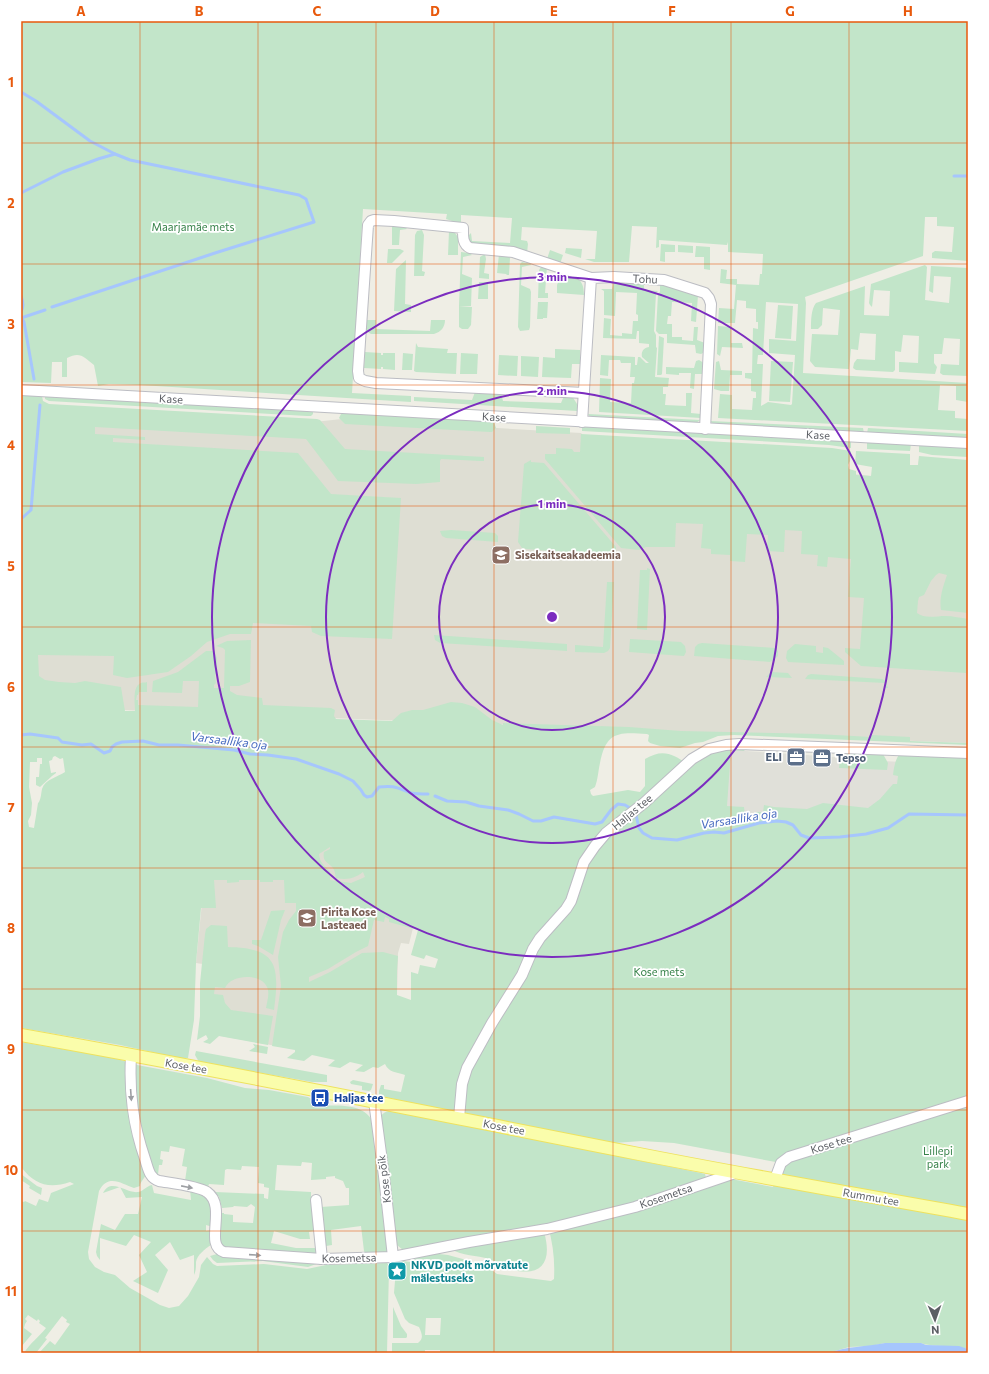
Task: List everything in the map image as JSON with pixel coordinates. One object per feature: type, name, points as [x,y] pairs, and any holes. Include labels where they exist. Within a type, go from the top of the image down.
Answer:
[{"type":"main road","name":"Kose tee","points":[[21,1035],[374,1101],[775,1180]]},
{"type":"main road","name":"Rummu tee","points":[[775,1180],[968,1214]]},
{"type":"street","points":[[582,422],[584,393],[591,278],[514,252],[470,248],[465,245],[463,228],[394,221],[371,221],[368,225],[358,371],[359,378],[361,380],[369,383],[461,386],[584,393]]},
{"type":"street","name":"Tohu","points":[[591,278],[614,277],[664,280],[705,293],[710,298],[705,429]]},
{"type":"street","name":"Kase","points":[[21,390],[968,443]]},
{"type":"street","name":"Haljas tee","points":[[459,1118],[462,1084],[467,1068],[492,1023],[522,975],[533,949],[540,938],[566,910],[571,901],[584,862],[606,833],[644,802],[692,759],[709,749],[726,745],[740,744],[968,753]]},
{"type":"street","name":"Kosemetsa","points":[[131,1056],[130,1075],[133,1118],[140,1146],[151,1176],[154,1180],[204,1191],[211,1196],[216,1204],[217,1212],[215,1238],[217,1248],[220,1251],[229,1253],[322,1259],[393,1257],[547,1229],[634,1207],[737,1172]]},
{"type":"street","name":"Kose põik","points":[[374,1101],[393,1257]]},
{"type":"street","name":"Kose tee","points":[[775,1180],[781,1163],[789,1157],[968,1102]]},
{"type":"street","points":[[316,1200],[322,1259]]},
{"type":"shaded area","name":"Sisekaitseakadeemia","points":[[46,406],[314,422],[342,419],[581,433],[587,440],[871,476],[885,463],[918,466],[919,459],[968,462],[968,743],[21,706],[21,685],[25,670]]},
{"type":"shaded area","points":[[731,750],[835,757],[840,759],[903,762],[952,761],[877,820],[721,815]]},
{"type":"shaded area","name":"Pirita Kose Lasteaed","points":[[213,791],[389,805],[418,897],[409,944],[401,943],[398,953],[397,995],[378,1064],[204,1033],[209,965],[196,963]]},
{"type":"green space","name":"Maarjamäe mets","points":[[21,21],[968,21],[968,261],[932,258],[932,253],[935,251],[952,252],[954,227],[937,226],[937,217],[925,217],[923,256],[805,297],[803,373],[968,383],[968,402],[956,400],[956,386],[940,385],[938,410],[955,411],[955,418],[968,419],[968,431],[718,418],[720,394],[732,395],[732,409],[752,410],[753,398],[756,398],[756,392],[751,391],[751,379],[745,378],[745,373],[752,373],[753,328],[758,329],[758,322],[756,322],[756,309],[746,308],[746,301],[737,300],[735,323],[718,323],[719,308],[734,309],[736,285],[720,283],[721,269],[727,270],[726,279],[737,279],[737,284],[759,285],[760,274],[762,274],[763,254],[728,252],[728,242],[727,245],[659,240],[659,247],[656,248],[657,227],[632,226],[629,262],[594,262],[585,259],[595,259],[597,231],[522,227],[521,240],[527,241],[527,253],[507,246],[469,244],[468,236],[471,233],[472,241],[510,243],[512,218],[461,215],[461,224],[446,219],[447,214],[363,209],[352,393],[411,396],[411,402],[140,385],[109,384],[98,386],[94,365],[79,355],[67,358],[67,377],[62,377],[62,362],[52,362],[51,383],[21,382]],"holes":[[[766,302],[798,304],[796,341],[769,339],[769,353],[795,355],[792,404],[768,402],[761,406],[763,364],[757,364],[758,355],[763,355]]]},
{"type":"green space","points":[[392,225],[407,229],[400,230],[399,245],[392,245]]},
{"type":"green space","points":[[422,230],[424,235],[422,271],[425,272],[424,276],[414,276],[415,235],[417,231]]},
{"type":"green space","points":[[449,231],[455,233],[458,237],[458,255],[448,255]]},
{"type":"green space","points":[[661,244],[675,245],[675,252],[665,252],[665,262],[660,261]]},
{"type":"green space","points":[[678,245],[693,246],[693,253],[678,252]]},
{"type":"green space","points":[[696,246],[710,247],[710,270],[704,269],[704,257],[695,257]]},
{"type":"green space","points":[[566,248],[582,249],[581,258],[565,253]]},
{"type":"green space","points":[[388,249],[400,249],[404,251],[392,263],[387,263]]},
{"type":"green space","points":[[550,250],[563,255],[560,264],[547,259]]},
{"type":"green space","points":[[461,252],[472,255],[463,257],[462,274],[472,278],[471,306],[459,306]]},
{"type":"green space","points":[[485,254],[486,259],[484,273],[489,274],[489,279],[479,278],[480,257]]},
{"type":"green space","points":[[499,254],[509,256],[510,258],[509,275],[497,273]]},
{"type":"green space","points":[[406,260],[405,304],[411,305],[411,312],[394,311],[396,269]]},
{"type":"green space","points":[[522,262],[531,264],[522,267],[521,285],[530,289],[531,292],[530,327],[529,330],[520,331],[518,327],[520,264]]},
{"type":"green space","points":[[925,265],[927,267],[925,300],[949,303],[951,277],[934,276],[933,293],[929,291],[931,266],[968,268],[968,376],[943,375],[940,373],[941,364],[959,365],[960,339],[944,338],[942,354],[934,354],[934,363],[937,367],[935,374],[899,372],[899,362],[918,363],[919,336],[903,335],[901,352],[895,351],[895,370],[893,372],[856,370],[853,368],[857,359],[875,360],[876,334],[860,333],[858,350],[851,349],[849,369],[815,367],[810,361],[812,334],[838,335],[840,310],[823,308],[822,325],[818,329],[811,329],[812,312],[816,303],[865,286],[864,315],[889,316],[890,291],[874,290],[872,307],[869,303],[871,284]]},
{"type":"green space","points":[[542,266],[547,267],[545,293],[548,293],[548,298],[538,298],[539,270]]},
{"type":"green space","points":[[562,272],[575,277],[581,282],[584,289],[584,295],[557,293],[557,285]]},
{"type":"green space","points":[[614,281],[644,283],[644,290],[658,291],[656,293],[654,331],[656,335],[657,348],[655,377],[669,378],[668,387],[663,387],[663,394],[666,394],[665,405],[686,406],[686,393],[692,393],[691,413],[701,414],[701,418],[599,412],[600,378],[611,379],[610,402],[631,403],[632,383],[634,383],[635,377],[630,377],[631,363],[621,363],[620,360],[609,360],[608,376],[600,375],[601,355],[635,357],[635,365],[637,365],[638,357],[640,357],[646,363],[649,363],[642,357],[642,352],[644,349],[649,347],[649,344],[639,343],[639,331],[637,331],[636,339],[603,338],[604,318],[611,319],[610,335],[622,336],[622,333],[632,334],[633,321],[638,321],[638,315],[636,314],[637,293],[616,292],[615,316],[604,315],[604,291],[601,289],[612,289]]},
{"type":"green space","points":[[479,282],[488,282],[488,299],[478,299]]},
{"type":"green space","points":[[660,284],[698,295],[696,322],[691,321],[692,303],[672,302],[671,316],[668,316],[667,324],[672,324],[672,337],[682,337],[682,340],[693,341],[694,327],[698,327],[697,340],[705,343],[705,352],[701,354],[696,353],[695,345],[667,343],[667,334],[659,334],[656,331]]},
{"type":"green space","points":[[538,302],[548,302],[547,318],[537,319]]},
{"type":"green space","points":[[778,305],[793,306],[791,339],[775,338]]},
{"type":"green space","points":[[459,306],[472,307],[471,325],[468,329],[462,329],[459,327]]},
{"type":"green space","points":[[365,320],[376,320],[376,329],[430,331],[431,320],[445,320],[442,329],[434,334],[371,334],[365,330]]},
{"type":"green space","points":[[718,326],[731,327],[731,343],[742,343],[743,348],[722,347],[720,356],[717,354]]},
{"type":"green space","points":[[659,336],[664,338],[662,374],[657,375]]},
{"type":"green space","points":[[416,343],[418,347],[448,349],[447,353],[457,353],[456,374],[414,371]]},
{"type":"green space","points":[[555,349],[580,350],[580,364],[572,364],[571,378],[542,377],[543,357],[555,358]]},
{"type":"green space","points":[[365,352],[381,353],[381,355],[383,355],[383,353],[395,353],[395,370],[383,369],[383,367],[381,367],[381,369],[364,368]]},
{"type":"green space","points":[[403,353],[413,354],[412,370],[402,370]]},
{"type":"green space","points":[[461,353],[478,354],[477,374],[460,374]]},
{"type":"green space","points":[[499,355],[518,356],[517,376],[498,375]]},
{"type":"green space","points":[[521,356],[539,357],[538,377],[521,376]]},
{"type":"green space","points":[[699,360],[704,363],[704,374],[695,374],[694,389],[690,388],[691,373],[679,373],[679,375],[666,374],[666,367],[694,368],[696,361]]},
{"type":"green space","points":[[719,361],[721,370],[742,371],[742,375],[730,375],[729,391],[714,389],[716,362]]},
{"type":"green space","points":[[771,361],[793,362],[790,402],[769,401]]},
{"type":"green space","points":[[475,392],[501,393],[503,401],[561,403],[564,396],[572,396],[577,404],[577,411],[414,401],[414,397],[472,400]]},
{"type":"green space","points":[[21,395],[42,396],[43,401],[49,404],[317,419],[320,420],[345,449],[484,457],[484,461],[441,459],[440,482],[416,484],[338,481],[306,439],[95,427],[95,434],[145,437],[145,440],[113,438],[113,442],[298,453],[331,494],[401,498],[392,639],[321,636],[312,632],[311,626],[253,623],[251,634],[230,634],[207,642],[191,656],[168,672],[127,678],[113,675],[114,656],[38,655],[39,676],[45,680],[59,682],[75,683],[85,681],[121,687],[125,711],[135,711],[136,688],[141,683],[147,682],[147,692],[139,692],[137,695],[136,700],[138,700],[138,705],[198,707],[199,681],[183,681],[182,693],[152,692],[153,681],[178,672],[206,651],[214,651],[217,658],[217,670],[214,688],[224,688],[225,650],[216,646],[227,641],[251,640],[250,682],[239,686],[230,686],[230,691],[237,695],[262,698],[263,705],[331,708],[335,710],[334,716],[336,719],[392,721],[401,713],[412,710],[423,710],[451,702],[462,703],[475,707],[492,720],[503,725],[503,723],[629,727],[681,731],[818,734],[871,737],[872,735],[910,737],[910,741],[968,743],[968,745],[734,735],[718,736],[703,742],[680,748],[660,746],[650,743],[648,741],[649,735],[647,734],[629,733],[621,734],[610,739],[603,752],[595,787],[590,790],[593,796],[628,790],[640,792],[645,786],[645,759],[657,754],[663,753],[673,755],[689,765],[714,753],[741,748],[745,751],[731,750],[727,806],[744,807],[745,816],[755,816],[756,812],[763,812],[764,805],[807,809],[823,803],[868,808],[880,799],[893,784],[897,784],[898,776],[893,775],[894,766],[900,753],[968,756],[968,1349],[920,1343],[885,1343],[871,1346],[849,1347],[828,1353],[440,1353],[440,1350],[425,1350],[425,1353],[392,1353],[392,1343],[418,1343],[422,1338],[419,1327],[409,1323],[405,1319],[394,1293],[396,1269],[402,1261],[411,1262],[419,1256],[430,1253],[448,1255],[485,1265],[497,1274],[551,1281],[554,1279],[554,1265],[548,1226],[403,1250],[397,1245],[380,1117],[385,1112],[398,1112],[701,1173],[705,1174],[706,1178],[731,1179],[773,1187],[781,1163],[674,1143],[642,1141],[614,1143],[389,1098],[379,1095],[381,1085],[384,1085],[384,1089],[401,1092],[405,1075],[391,1071],[385,1064],[378,1068],[373,1067],[364,1072],[355,1071],[363,1065],[350,1062],[340,1068],[328,1066],[335,1060],[312,1055],[304,1061],[287,1058],[295,1052],[295,1050],[272,1046],[281,986],[278,957],[283,932],[289,920],[296,911],[296,903],[285,903],[284,880],[260,882],[260,880],[239,880],[239,882],[227,883],[227,880],[214,880],[216,908],[201,908],[196,963],[194,1020],[188,1058],[179,1058],[120,1045],[21,1028]],"holes":[[[55,756],[60,759],[63,758],[65,772],[46,783],[42,789],[34,828],[29,827],[28,821],[31,815],[32,803],[29,787],[30,762],[37,762],[37,758],[42,758],[39,777],[36,777],[36,785],[40,787],[56,773],[51,773],[49,761],[52,760]],[[330,847],[330,849],[324,852],[324,858],[335,871],[336,878],[350,878],[363,872],[365,877],[351,883],[330,880],[330,872],[321,862],[319,854]],[[385,917],[389,919],[389,922],[418,930],[411,955],[424,959],[426,955],[438,959],[435,968],[420,965],[418,974],[411,972],[411,1000],[397,995],[398,956],[383,952],[362,953],[330,972],[309,982],[309,977],[328,969],[368,946],[374,920],[384,922]],[[426,1318],[441,1318],[440,1335],[425,1335]]]},
{"type":"green space","points":[[45,396],[313,411],[313,414],[311,416],[307,416],[49,401],[45,399]]},
{"type":"green space","points":[[341,414],[491,421],[494,422],[496,428],[490,432],[345,424],[339,418]]},
{"type":"green space","points":[[588,414],[700,420],[696,423],[590,417]]},
{"type":"green space","points":[[710,421],[863,428],[864,433],[713,424]]},
{"type":"green space","points":[[536,426],[570,428],[570,434],[536,433]]},
{"type":"green space","points":[[582,426],[851,441],[851,448],[829,445],[582,431]]},
{"type":"green space","points":[[868,428],[968,434],[968,439],[867,433]]},
{"type":"green space","points":[[581,434],[832,448],[851,451],[848,465],[849,469],[856,471],[856,475],[871,476],[872,467],[855,464],[856,451],[910,454],[910,465],[918,465],[919,456],[968,460],[968,613],[941,610],[941,597],[947,575],[939,573],[931,581],[924,595],[919,597],[917,613],[927,617],[948,616],[968,619],[968,669],[966,669],[966,673],[861,666],[845,652],[845,648],[860,649],[864,598],[848,597],[851,559],[828,557],[827,567],[817,566],[818,555],[801,554],[802,531],[785,530],[784,552],[767,551],[768,535],[747,534],[745,562],[730,561],[730,555],[711,554],[711,549],[701,548],[703,524],[676,523],[675,547],[646,547],[639,550],[621,548],[545,459],[545,454],[556,454],[556,448],[572,449],[574,452],[580,452]]},
{"type":"green space","points":[[867,442],[911,444],[910,451],[867,449]]},
{"type":"green space","points":[[919,445],[968,447],[968,457],[932,455],[919,452]]},
{"type":"green space","points":[[531,460],[531,462],[544,463],[616,547],[616,556],[522,548],[518,542],[524,464]]},
{"type":"green space","points":[[451,530],[495,533],[498,536],[498,542],[446,538],[442,536],[440,531]]},
{"type":"green space","points":[[647,568],[650,569],[647,630],[637,629],[640,570],[647,570]]},
{"type":"green space","points":[[607,582],[614,582],[610,648],[604,653],[575,652],[575,645],[603,647]]},
{"type":"green space","points":[[434,635],[567,644],[567,651],[440,643],[435,640]]},
{"type":"green space","points":[[630,639],[681,642],[685,646],[686,652],[684,656],[629,652]]},
{"type":"green space","points":[[702,643],[775,648],[778,651],[778,656],[770,662],[694,656],[695,647]]},
{"type":"green space","points":[[795,644],[816,646],[816,652],[823,653],[823,647],[828,648],[844,661],[844,665],[788,662],[786,658],[787,651]]},
{"type":"green space","points":[[771,672],[788,673],[792,678],[766,677]]},
{"type":"green space","points":[[811,674],[882,679],[886,681],[888,688],[885,688],[885,683],[805,679]]},
{"type":"green space","points":[[850,753],[883,754],[888,763],[887,770],[839,768],[842,758]]},
{"type":"green space","points":[[285,910],[281,920],[273,955],[252,944],[252,940],[261,940],[271,911]]},
{"type":"green space","points":[[211,925],[227,926],[228,947],[257,951],[266,956],[272,962],[276,981],[274,1010],[266,1008],[268,989],[264,982],[253,977],[233,980],[228,983],[225,988],[215,987],[214,994],[223,995],[225,1003],[231,1010],[273,1016],[268,1045],[219,1036],[210,1044],[203,1042],[208,1039],[206,1035],[197,1040],[200,1016],[200,983],[205,934],[206,929]]},
{"type":"green space","points":[[21,1042],[114,1058],[137,1065],[207,1078],[245,1088],[269,1090],[308,1097],[313,1100],[316,1105],[347,1106],[361,1110],[372,1120],[388,1250],[387,1253],[365,1253],[361,1226],[331,1230],[332,1245],[326,1246],[321,1207],[349,1205],[349,1188],[346,1188],[343,1181],[335,1178],[335,1176],[326,1177],[326,1179],[311,1180],[312,1163],[302,1162],[301,1166],[277,1165],[275,1190],[311,1192],[311,1208],[313,1209],[319,1255],[221,1249],[221,1213],[233,1215],[233,1222],[253,1223],[255,1207],[251,1204],[247,1207],[234,1206],[222,1208],[219,1197],[215,1192],[264,1194],[264,1198],[268,1199],[269,1188],[264,1187],[264,1184],[258,1183],[259,1167],[242,1166],[241,1170],[227,1169],[225,1170],[224,1185],[209,1184],[208,1187],[185,1181],[187,1167],[182,1166],[185,1149],[170,1146],[169,1152],[161,1151],[160,1159],[163,1160],[162,1165],[159,1165],[158,1175],[146,1174],[140,1186],[134,1188],[120,1182],[107,1182],[99,1191],[88,1252],[89,1259],[95,1267],[104,1272],[115,1275],[130,1288],[160,1305],[169,1308],[179,1306],[188,1296],[199,1277],[201,1265],[207,1257],[217,1266],[264,1264],[307,1269],[326,1265],[387,1263],[389,1269],[387,1353],[39,1353],[50,1341],[55,1345],[70,1324],[66,1322],[67,1320],[62,1316],[45,1338],[47,1339],[36,1353],[24,1353],[46,1328],[39,1323],[40,1321],[38,1319],[37,1321],[28,1315],[25,1319],[27,1321],[24,1328],[32,1334],[21,1347],[21,1201],[25,1201],[36,1206],[39,1199],[48,1202],[51,1193],[74,1184],[70,1182],[55,1185],[43,1184],[37,1182],[21,1167]],"holes":[[[274,1231],[300,1239],[310,1239],[309,1232],[314,1231],[316,1248],[296,1248],[271,1243]]]},
{"type":"green space","points":[[253,1044],[268,1047],[267,1054],[249,1051],[255,1047]]},
{"type":"green space","points":[[196,1051],[327,1075],[327,1082],[312,1082],[199,1062],[195,1055]]},
{"type":"green space","points":[[353,1080],[373,1084],[371,1090],[362,1090],[362,1086],[351,1084],[350,1082]]},
{"type":"green space","points":[[21,1174],[42,1188],[41,1195],[29,1188],[30,1186],[21,1180]]},
{"type":"green space","points":[[152,1185],[154,1193],[191,1200],[190,1189],[210,1199],[213,1227],[206,1225],[206,1231],[211,1230],[211,1245],[198,1257],[194,1275],[194,1255],[180,1260],[170,1242],[155,1255],[168,1270],[158,1293],[133,1281],[147,1272],[139,1255],[151,1242],[134,1235],[126,1246],[100,1238],[100,1260],[96,1252],[101,1224],[115,1230],[125,1214],[138,1214],[142,1197],[126,1198],[120,1188],[138,1192]]},
{"type":"green space","points":[[110,1186],[119,1187],[103,1193],[106,1188]]},
{"type":"green space","points":[[544,1232],[547,1252],[545,1260],[542,1266],[529,1271],[509,1269],[489,1259],[460,1253],[451,1249]]},
{"type":"green space","points":[[217,1254],[319,1263],[308,1267],[263,1261],[217,1263],[210,1256]]},
{"type":"green space","points":[[393,1307],[401,1326],[407,1334],[406,1338],[393,1338]]},
{"type":"water","points":[[885,1343],[921,1343],[926,1345],[959,1346],[968,1349],[968,1353],[829,1353],[843,1349]]},
{"type":"waterway","points":[[21,92],[36,101],[90,141],[115,154]]},
{"type":"waterway","points":[[21,193],[63,172],[115,154],[130,160],[299,195],[306,199],[314,222],[52,307]]},
{"type":"waterway","points":[[954,176],[968,176]]},
{"type":"waterway","points":[[21,296],[23,304],[21,311]]},
{"type":"waterway","points":[[21,318],[45,310]]},
{"type":"waterway","points":[[21,317],[24,322],[34,379]]},
{"type":"waterway","points":[[21,519],[31,510],[40,405]]},
{"type":"waterway","name":"Varsaallika oja","points":[[21,735],[30,734],[58,738],[62,742],[82,745],[91,744],[104,753],[110,751],[112,747],[122,742],[143,741],[159,745],[178,745],[234,750],[250,754],[296,759],[339,774],[353,781],[367,797],[372,796],[379,787],[384,786],[396,787],[411,793],[428,794]]},
{"type":"waterway","name":"Varsaallika oja","points":[[435,796],[447,801],[466,802],[479,806],[508,810],[533,821],[541,821],[554,817],[595,824],[602,822],[611,810],[618,804],[625,805],[630,808]]},
{"type":"waterway","name":"Varsaallika oja","points":[[636,815],[639,828],[643,833],[652,838],[677,840],[704,833],[724,833],[759,823],[777,821],[786,822],[793,825],[801,835],[809,838],[840,837],[866,834],[888,828],[909,814],[968,815]]},
{"type":"place","name":"Sisekaitseakadeemia","points":[[501,555]]},
{"type":"place","name":"ELI","points":[[796,757]]},
{"type":"place","name":"Tepso","points":[[822,758]]},
{"type":"place","name":"Pirita Kose Lasteaed","points":[[307,918]]},
{"type":"place","name":"Haljas tee","points":[[320,1098]]},
{"type":"place","name":"NKVD poolt mõrvatute mälestuseks","points":[[397,1271]]},
{"type":"park label","name":"Kose mets","points":[[659,972]]},
{"type":"park label","name":"Lillepi park","points":[[938,1157]]}]
